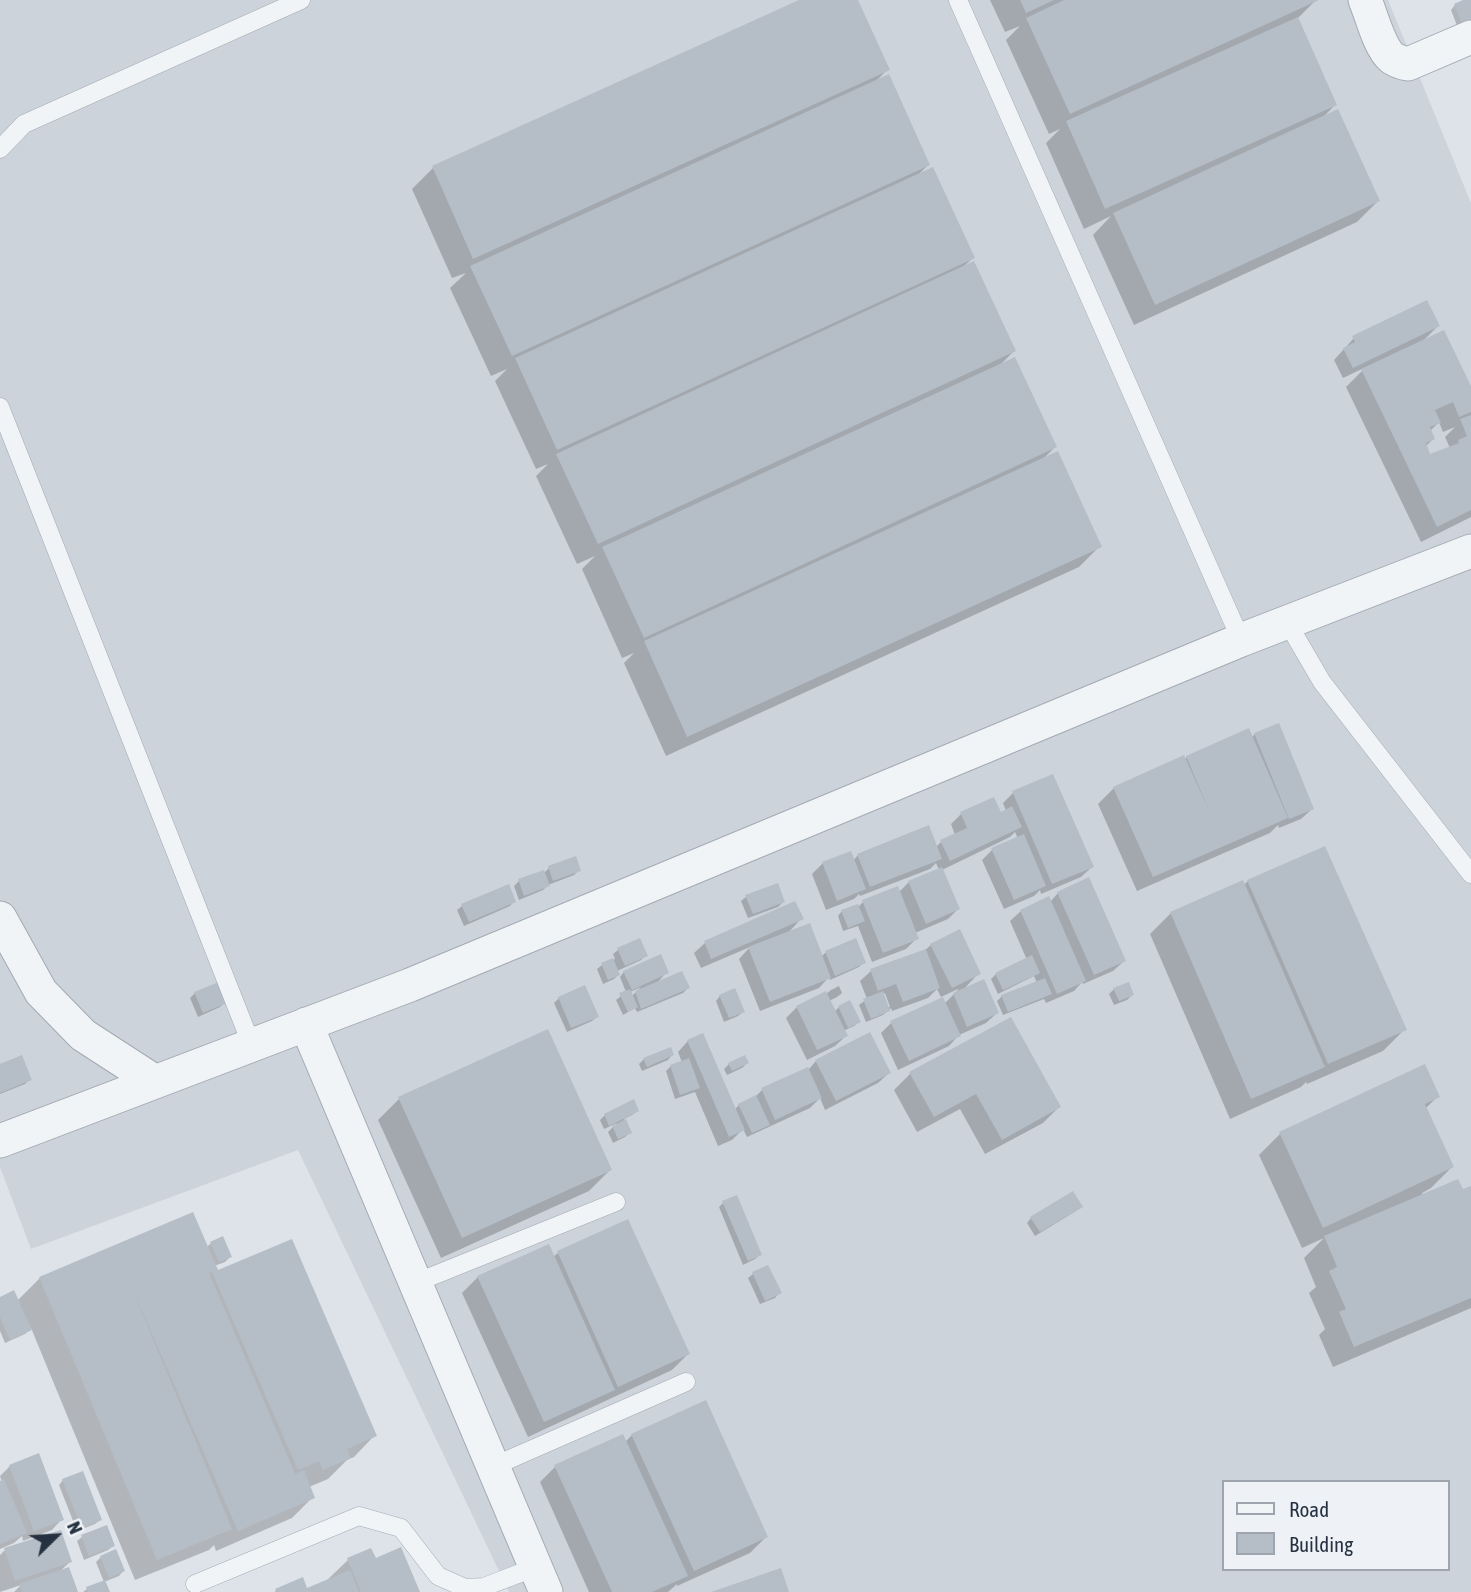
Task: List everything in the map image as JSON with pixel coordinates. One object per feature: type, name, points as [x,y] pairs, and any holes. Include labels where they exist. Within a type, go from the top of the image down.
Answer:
[{"type":"street","points":[[1366,0],[1383,46],[1391,57],[1399,62],[1408,64],[1471,37]]},
{"type":"street","points":[[0,1141],[410,985],[1241,640],[1471,551]]},
{"type":"street","points":[[0,918],[41,992],[83,1035],[154,1082]]},
{"type":"street","points":[[306,1024],[541,1579]]},
{"type":"lane","points":[[0,149],[24,124],[301,0]]},
{"type":"lane","points":[[958,0],[1241,640]]},
{"type":"lane","points":[[0,407],[252,1046]]},
{"type":"lane","points":[[1287,622],[1322,682],[1471,874]]},
{"type":"lane","points":[[415,1283],[615,1202]]},
{"type":"lane","points":[[494,1466],[686,1382]]},
{"type":"lane","points":[[195,1584],[359,1516],[401,1528],[438,1576],[465,1588],[541,1579]]},
{"type":"shaded area","points":[[0,0],[1388,0],[1471,203],[1471,1592],[509,1592],[298,1150],[31,1249],[0,1167]]},
{"type":"building","points":[[799,0],[858,0],[890,70],[473,259],[432,166]]},
{"type":"building","points":[[1020,0],[1054,0],[1026,13]]},
{"type":"building","points":[[1064,0],[1319,0],[1070,114],[1026,18]]},
{"type":"building","points":[[1471,0],[1471,25],[1464,28],[1454,4]]},
{"type":"building","points":[[1298,17],[1337,105],[1105,209],[1066,121]]},
{"type":"building","points":[[889,74],[930,165],[512,356],[470,266]]},
{"type":"building","points":[[1338,109],[1380,201],[1155,305],[1113,213]]},
{"type":"building","points":[[933,167],[975,258],[557,450],[515,358]]},
{"type":"building","points":[[974,261],[1016,351],[598,544],[556,454]]},
{"type":"building","points":[[1427,300],[1440,326],[1353,368],[1343,348],[1355,342],[1352,336]]},
{"type":"building","points":[[1444,330],[1471,386],[1471,412],[1459,417],[1453,402],[1435,410],[1441,423],[1430,427],[1435,439],[1426,443],[1430,454],[1459,443],[1458,440],[1467,436],[1460,419],[1471,415],[1471,510],[1437,527],[1361,369]]},
{"type":"building","points":[[1015,357],[1057,447],[644,638],[602,547]]},
{"type":"building","points":[[1058,451],[1102,547],[687,737],[644,641]]},
{"type":"building","points":[[1279,723],[1314,809],[1289,819],[1254,733]]},
{"type":"building","points":[[1249,728],[1288,818],[1153,877],[1113,787],[1184,755],[1210,813],[1186,756]]},
{"type":"building","points":[[1053,774],[1094,867],[1052,884],[1012,791]]},
{"type":"building","points":[[994,797],[1001,812],[1012,806],[1022,827],[950,861],[940,840],[967,828],[960,812]]},
{"type":"building","points":[[929,825],[942,859],[870,887],[857,854]]},
{"type":"building","points":[[1024,834],[1046,886],[1014,900],[991,848]]},
{"type":"building","points":[[1325,846],[1407,1030],[1328,1064],[1247,880]]},
{"type":"building","points":[[851,851],[866,889],[837,901],[822,862]]},
{"type":"building","points":[[576,856],[581,871],[553,881],[548,866]]},
{"type":"building","points":[[942,867],[960,909],[926,924],[908,881]]},
{"type":"building","points":[[544,870],[550,886],[524,896],[518,879]]},
{"type":"building","points":[[1089,877],[1126,961],[1094,975],[1057,892]]},
{"type":"building","points":[[1243,880],[1325,1067],[1251,1099],[1170,912]]},
{"type":"building","points":[[778,883],[785,902],[753,914],[745,895]]},
{"type":"building","points":[[509,884],[516,902],[469,922],[461,904]]},
{"type":"building","points":[[898,886],[919,939],[883,953],[862,900]]},
{"type":"building","points":[[1049,896],[1086,981],[1057,994],[1020,910]]},
{"type":"building","points":[[795,901],[804,919],[711,959],[704,941]]},
{"type":"building","points":[[858,904],[865,921],[848,928],[841,910]]},
{"type":"building","points":[[810,923],[831,978],[770,1002],[748,947]]},
{"type":"building","points":[[960,929],[981,974],[952,988],[930,944]]},
{"type":"building","points":[[640,938],[648,956],[625,966],[617,948]]},
{"type":"building","points":[[856,938],[866,963],[835,976],[825,951]]},
{"type":"building","points":[[926,949],[940,988],[903,1002],[896,984],[878,991],[870,969]]},
{"type":"building","points":[[661,954],[669,973],[632,990],[623,971]]},
{"type":"building","points":[[1032,955],[1040,973],[1003,990],[995,973]]},
{"type":"building","points":[[613,958],[620,975],[608,980],[601,963]]},
{"type":"building","points":[[682,971],[690,988],[641,1009],[635,991]]},
{"type":"building","points":[[1045,978],[1052,994],[1008,1012],[1001,995]]},
{"type":"building","points":[[984,979],[999,1013],[967,1027],[953,993]]},
{"type":"building","points":[[219,982],[227,1003],[203,1013],[194,992]]},
{"type":"building","points":[[1129,982],[1134,995],[1119,1001],[1113,988]]},
{"type":"building","points":[[585,985],[599,1017],[571,1028],[558,997]]},
{"type":"building","points":[[735,988],[745,1012],[729,1018],[719,995]]},
{"type":"building","points":[[630,989],[638,1007],[628,1012],[619,993]]},
{"type":"building","points":[[826,991],[848,1036],[817,1050],[796,1006]]},
{"type":"building","points":[[883,991],[890,1011],[871,1019],[863,999]]},
{"type":"building","points":[[943,997],[961,1036],[909,1061],[890,1021]]},
{"type":"building","points":[[850,1000],[861,1022],[848,1028],[838,1006]]},
{"type":"building","points":[[1011,1017],[1061,1107],[1002,1140],[976,1094],[934,1117],[909,1072]]},
{"type":"building","points":[[548,1029],[612,1170],[462,1238],[398,1097]]},
{"type":"building","points":[[870,1032],[891,1073],[836,1101],[815,1060]]},
{"type":"building","points":[[703,1033],[745,1130],[729,1137],[687,1040]]},
{"type":"building","points":[[671,1047],[674,1055],[647,1067],[643,1058]]},
{"type":"building","points":[[22,1055],[32,1080],[0,1093],[0,1064]]},
{"type":"building","points":[[745,1055],[749,1063],[732,1071],[728,1063]]},
{"type":"building","points":[[689,1058],[700,1088],[680,1095],[670,1065]]},
{"type":"building","points":[[1425,1064],[1440,1097],[1425,1104],[1454,1167],[1323,1228],[1279,1132]]},
{"type":"building","points":[[808,1067],[822,1098],[775,1120],[761,1088]]},
{"type":"building","points":[[756,1095],[770,1125],[752,1133],[738,1104]]},
{"type":"building","points":[[634,1099],[639,1111],[609,1126],[604,1114]]},
{"type":"building","points":[[626,1119],[632,1133],[618,1139],[612,1126]]},
{"type":"building","points":[[1458,1179],[1463,1189],[1471,1186],[1471,1298],[1354,1347],[1339,1312],[1346,1309],[1329,1271],[1337,1267],[1324,1236]]},
{"type":"building","points":[[1073,1191],[1083,1207],[1040,1232],[1030,1217]]},
{"type":"building","points":[[737,1195],[762,1255],[748,1261],[722,1201]]},
{"type":"building","points":[[193,1212],[218,1270],[292,1239],[377,1436],[347,1449],[351,1458],[323,1470],[319,1461],[298,1470],[212,1272],[209,1273],[295,1474],[304,1470],[315,1498],[238,1531],[126,1274],[232,1529],[157,1560],[39,1277]]},
{"type":"building","points":[[628,1219],[690,1354],[618,1387],[557,1251]]},
{"type":"building","points":[[223,1236],[232,1257],[219,1262],[210,1242]]},
{"type":"building","points":[[549,1244],[615,1390],[544,1422],[477,1276]]},
{"type":"building","points":[[768,1265],[782,1293],[765,1301],[752,1272]]},
{"type":"building","points":[[14,1290],[32,1330],[10,1340],[0,1317],[0,1297]]},
{"type":"building","points":[[706,1400],[768,1537],[694,1571],[631,1434]]},
{"type":"building","points":[[623,1434],[688,1576],[652,1592],[612,1592],[554,1465]]},
{"type":"building","points":[[39,1453],[64,1520],[34,1531],[9,1465]]},
{"type":"building","points":[[83,1471],[102,1520],[82,1528],[62,1479]]},
{"type":"building","points":[[4,1479],[27,1533],[0,1544],[0,1481]]},
{"type":"building","points":[[107,1525],[115,1546],[89,1556],[81,1535]]},
{"type":"building","points":[[61,1530],[72,1562],[15,1581],[4,1548]]},
{"type":"building","points":[[401,1547],[420,1592],[361,1592],[347,1558],[371,1548],[376,1558]]},
{"type":"building","points":[[116,1549],[125,1571],[109,1578],[100,1556]]},
{"type":"building","points":[[69,1567],[78,1592],[22,1592],[19,1584]]},
{"type":"building","points":[[781,1568],[789,1592],[711,1592]]},
{"type":"building","points":[[350,1570],[359,1592],[277,1592],[275,1589],[303,1577],[307,1588]]},
{"type":"building","points":[[105,1580],[110,1592],[88,1592],[86,1587]]}]
